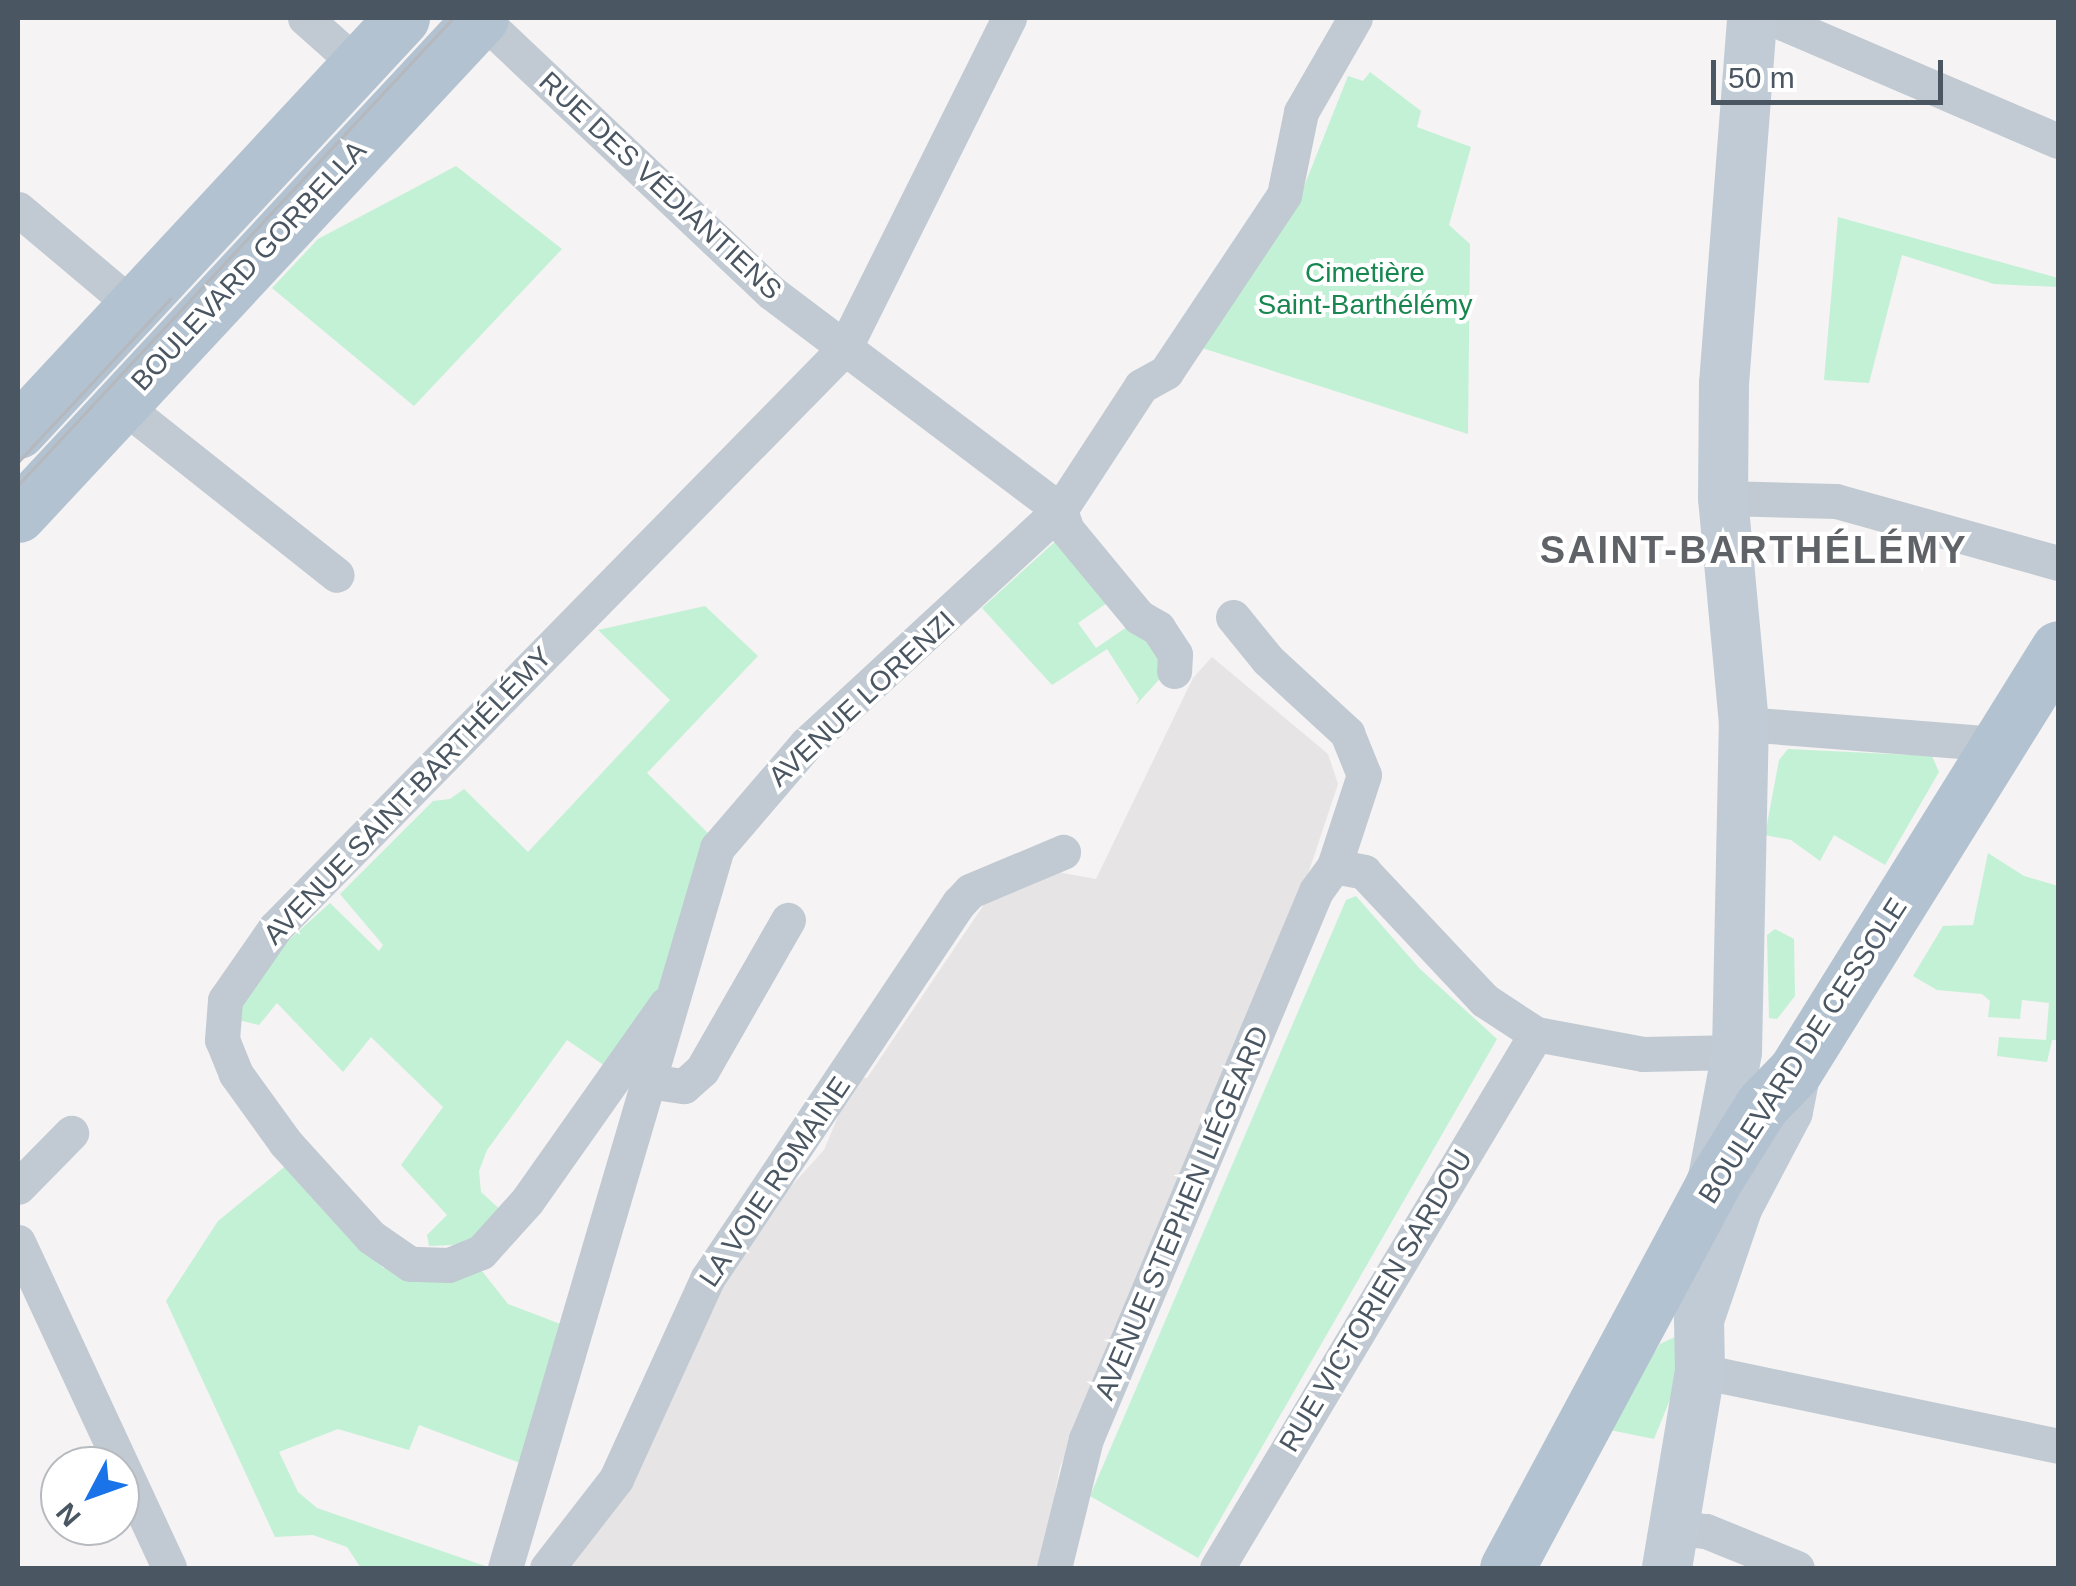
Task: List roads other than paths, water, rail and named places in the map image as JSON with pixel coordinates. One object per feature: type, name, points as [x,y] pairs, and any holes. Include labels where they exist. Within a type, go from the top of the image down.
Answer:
[{"type":"main road","name":"BOULEVARD GORBELLA","points":[[18,431],[402,18]]},
{"type":"main road","name":"BOULEVARD GORBELLA","points":[[18,515],[481,18]]},
{"type":"main road","name":"BOULEVARD DE CESSOLE","points":[[1507,1568],[1712,1185],[1784,1083],[2058,650]]},
{"type":"street","points":[[306,18],[358,65]]},
{"type":"street","name":"RUE DES VÉDIANTIENS","points":[[481,18],[772,294],[1060,510]]},
{"type":"street","name":"AVENUE SAINT-BARTHÉLÉMY","points":[[666,1004],[527,1202],[482,1252],[448,1265],[410,1264],[370,1237],[286,1142],[236,1074],[222,1040],[225,1000],[275,928],[844,349],[1009,18]]},
{"type":"street","name":"AVENUE LORENZI","points":[[504,1568],[666,1004],[716,848],[806,744],[1060,510],[1141,386],[1166,372],[1284,195],[1294,170],[1301,112],[1354,18]]},
{"type":"street","points":[[1712,1185],[1737,1052],[1744,724],[1723,498],[1724,384],[1752,18]]},
{"type":"street","points":[[1771,18],[2058,140]]},
{"type":"street","points":[[18,209],[134,306]]},
{"type":"street","points":[[122,404],[337,575]]},
{"type":"street","points":[[1723,498],[1836,501],[2058,563]]},
{"type":"street","points":[[1060,510],[1079,545],[1139,617],[1158,628],[1174,654],[1174,671]]},
{"type":"street","name":"AVENUE STEPHEN LIÉGEARD","points":[[1054,1568],[1086,1439],[1316,891],[1334,866],[1364,776],[1347,733],[1268,660],[1233,617]]},
{"type":"street","points":[[1744,724],[2000,744]]},
{"type":"street","name":"LA VOIE ROMAINE","points":[[548,1568],[616,1479],[707,1279],[959,904],[970,891],[1063,852]]},
{"type":"street","points":[[1334,866],[1364,872],[1484,1000],[1536,1034],[1643,1054],[1737,1052],[1784,1083],[1788,1111],[1738,1206],[1699,1320],[1700,1371],[1671,1548]]},
{"type":"street","points":[[647,1081],[684,1086],[702,1070],[788,920]]},
{"type":"street","name":"RUE VICTORIEN SARDOU","points":[[1216,1568],[1536,1034]]},
{"type":"street","points":[[18,1187],[72,1133]]},
{"type":"street","points":[[18,1242],[170,1568]]},
{"type":"street","points":[[1623,1352],[1683,1320],[1699,1320]]},
{"type":"street","points":[[1700,1371],[2058,1446]]},
{"type":"street","points":[[1671,1548],[1706,1532],[1797,1568]]},
{"type":"tram line","points":[[18,485],[453,18]]},
{"type":"tram line","points":[[18,462],[170,299]]},
{"type":"district","name":"SAINT-BARTHÉLÉMY","points":[[1754,551]]},
{"type":"park label","name":"Cimetière Saint-Barthélémy","points":[[1365,289]]}]
